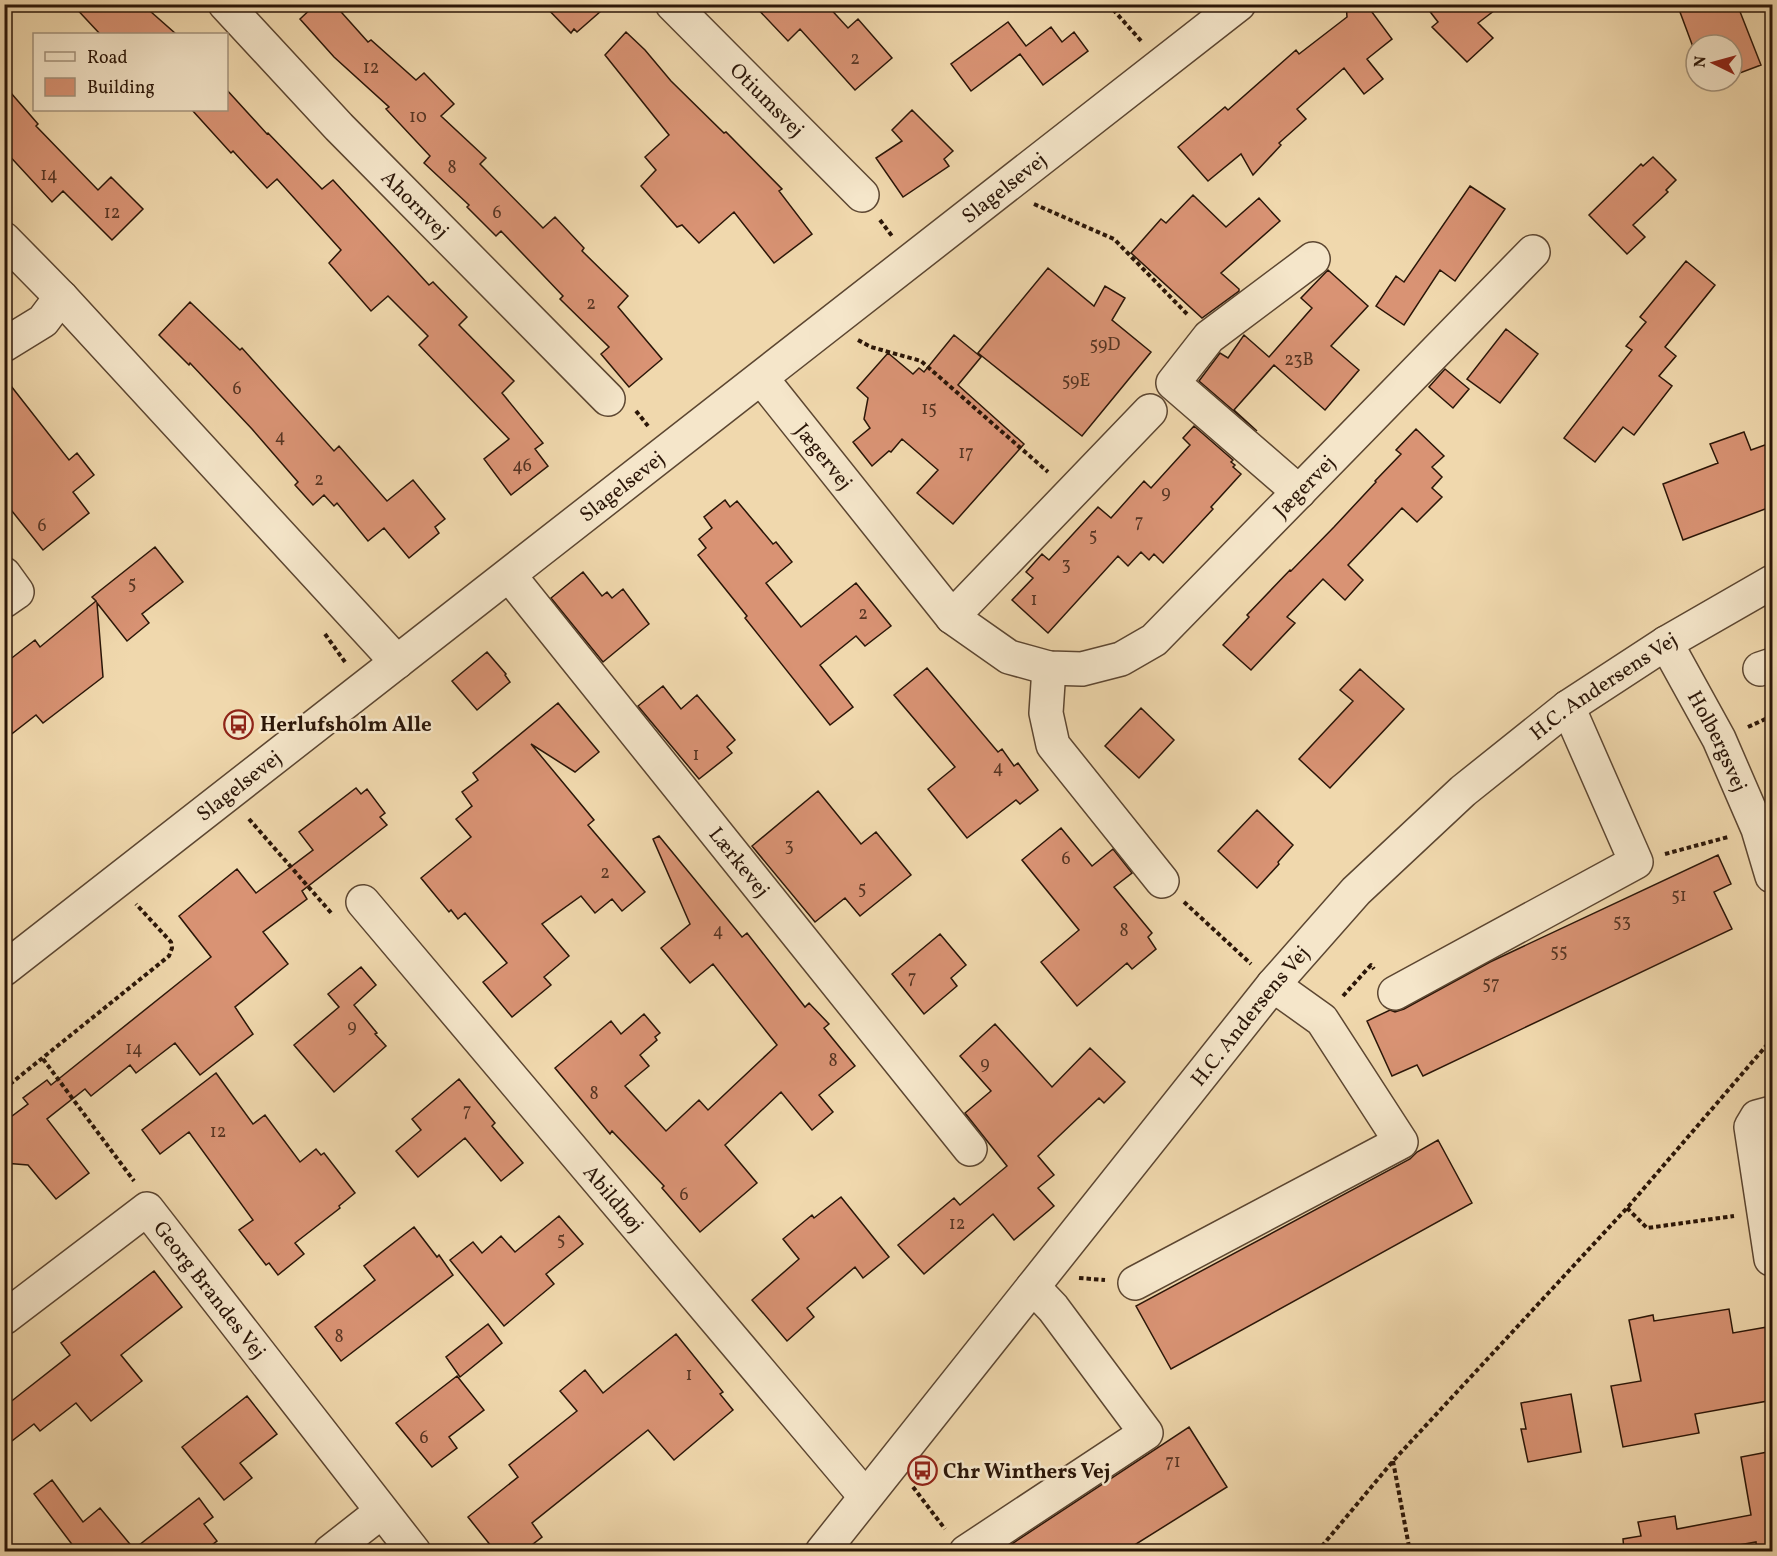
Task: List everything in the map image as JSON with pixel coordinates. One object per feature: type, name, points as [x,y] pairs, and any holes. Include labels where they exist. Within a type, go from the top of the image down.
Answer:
[{"type":"street","name":"Ahornvej","points":[[225,4],[347,135],[608,399]]},
{"type":"street","name":"Otiumsvej","points":[[672,4],[862,195]]},
{"type":"street","name":"Slagelsevej","points":[[4,969],[1239,4]]},
{"type":"street","points":[[4,239],[61,297],[397,662]]},
{"type":"street","name":"Jægervej","points":[[762,378],[952,617],[1009,657],[1049,668],[1082,669],[1121,659],[1154,640],[1533,252]]},
{"type":"street","points":[[1299,492],[1173,383],[1209,337],[1313,259]]},
{"type":"street","points":[[4,345],[43,321],[61,297]]},
{"type":"street","points":[[952,617],[1150,411]]},
{"type":"street","points":[[4,574],[17,592],[4,602]]},
{"type":"street","name":"Lærkevej","points":[[509,575],[970,1149]]},
{"type":"street","name":"H.C. Andersens Vej","points":[[822,1551],[893,1460],[1043,1298],[1273,985],[1356,891],[1463,791],[1568,707],[1666,644],[1773,582]]},
{"type":"street","name":"Holbergsvej","points":[[1666,644],[1719,739],[1758,830],[1773,876]]},
{"type":"street","points":[[1049,668],[1046,713],[1053,745],[1162,881]]},
{"type":"street","points":[[1395,993],[1636,862],[1568,707]]},
{"type":"street","name":"Abildhøj","points":[[363,902],[865,1496]]},
{"type":"street","points":[[1136,1283],[1401,1142],[1322,1020],[1273,985]]},
{"type":"street","points":[[1773,1113],[1757,1116],[1751,1126],[1763,1212],[1771,1259],[1773,1258]]},
{"type":"street","name":"Georg Brandes Vej","points":[[4,1318],[147,1209],[381,1512],[414,1551]]},
{"type":"street","points":[[957,1542],[1146,1433],[1043,1298]]},
{"type":"street","points":[[330,1551],[381,1512]]},
{"type":"path","points":[[1112,4],[1110,6],[1162,64]]},
{"type":"path","points":[[1002,189],[1114,239],[1209,337]]},
{"type":"path","points":[[862,195],[911,261]]},
{"type":"path","points":[[830,325],[871,347],[921,361],[1072,492]]},
{"type":"path","points":[[608,399],[620,392],[669,450]]},
{"type":"path","points":[[227,795],[334,916],[363,902]]},
{"type":"path","points":[[1636,862],[1758,830]]},
{"type":"path","points":[[4,1089],[169,956],[172,948],[171,942],[116,881]]},
{"type":"path","points":[[1162,881],[1273,985]]},
{"type":"path","points":[[1322,1020],[1371,965],[1395,993]]},
{"type":"path","points":[[1317,1551],[1393,1461],[1627,1208],[1773,1039]]},
{"type":"path","points":[[43,1059],[147,1198],[147,1209]]},
{"type":"path","points":[[1627,1208],[1647,1228],[1763,1212]]},
{"type":"path","points":[[1043,1298],[1078,1278],[1136,1283]]},
{"type":"path","points":[[893,1460],[957,1542]]},
{"type":"path","points":[[1393,1461],[1410,1551]]},
{"type":"building","points":[[72,4],[142,4],[175,33],[99,33]]},
{"type":"building","points":[[316,4],[334,4],[368,42],[371,40],[416,80],[424,73],[454,104],[441,116],[486,158],[480,164],[543,228],[555,217],[584,248],[582,251],[628,296],[618,307],[662,359],[629,387],[601,354],[609,347],[560,299],[563,296],[501,231],[496,236],[467,207],[469,205],[424,163],[430,156],[386,109],[389,107],[334,57],[300,19]]},
{"type":"building","points":[[543,4],[609,4],[577,32],[574,29],[571,33]]},
{"type":"building","points":[[753,4],[826,4],[848,28],[858,19],[892,58],[855,90],[800,29],[788,41]]},
{"type":"building","points":[[1346,4],[1366,4],[1392,39],[1367,59],[1383,79],[1364,94],[1344,68],[1297,109],[1306,119],[1279,143],[1281,145],[1253,175],[1241,154],[1208,181],[1178,147],[1225,107],[1228,110],[1296,50],[1299,54],[1347,17]]},
{"type":"building","points":[[1424,4],[1503,4],[1478,23],[1493,38],[1467,62],[1432,27],[1438,22]]},
{"type":"building","points":[[1677,4],[1737,4],[1761,65],[1744,71],[1744,33],[1688,33]]},
{"type":"building","points":[[1008,22],[1026,46],[1051,27],[1062,42],[1074,32],[1088,51],[1043,85],[1020,54],[971,91],[951,64]]},
{"type":"building","points":[[626,32],[645,50],[671,81],[724,133],[726,132],[782,189],[779,191],[812,234],[774,263],[734,212],[699,243],[682,225],[677,227],[641,186],[656,170],[645,157],[669,135],[605,55]]},
{"type":"building","points":[[4,85],[38,124],[36,126],[98,190],[111,177],[143,209],[112,240],[63,191],[52,202],[4,150]]},
{"type":"building","points":[[228,91],[322,189],[333,180],[429,285],[433,282],[467,317],[459,325],[514,381],[502,393],[543,443],[535,449],[548,466],[511,495],[484,459],[509,439],[419,345],[428,336],[388,296],[371,311],[329,263],[341,250],[277,179],[267,188],[233,151],[231,153],[193,111],[228,111]]},
{"type":"building","points":[[912,110],[953,151],[944,159],[949,166],[903,197],[876,158],[902,141],[892,130]]},
{"type":"building","points":[[1653,157],[1676,180],[1666,190],[1668,192],[1633,225],[1645,237],[1627,254],[1589,215],[1641,164],[1643,166]]},
{"type":"building","points":[[1470,186],[1505,209],[1455,281],[1440,270],[1404,325],[1376,306],[1396,276],[1404,282]]},
{"type":"building","points":[[1193,195],[1226,227],[1259,198],[1280,221],[1221,273],[1239,291],[1202,318],[1131,253],[1161,219],[1166,223]]},
{"type":"building","points":[[1686,261],[1715,285],[1665,347],[1676,356],[1659,376],[1672,386],[1634,435],[1623,427],[1595,462],[1564,438],[1632,350],[1626,346],[1646,322],[1640,317]]},
{"type":"building","points":[[1048,268],[1094,306],[1105,286],[1125,298],[1112,320],[1151,352],[1082,436],[978,353]]},
{"type":"building","points":[[1328,270],[1368,306],[1331,346],[1359,370],[1325,410],[1274,365],[1234,410],[1257,431],[1199,381],[1220,353],[1228,358],[1244,335],[1269,357],[1312,308],[1301,298]]},
{"type":"building","points":[[190,302],[240,350],[242,348],[334,451],[339,446],[387,501],[413,480],[445,519],[435,527],[439,533],[409,558],[384,528],[368,541],[337,503],[334,506],[324,495],[313,505],[295,485],[298,482],[252,429],[190,363],[189,365],[159,335]]},
{"type":"building","points":[[1506,329],[1538,354],[1500,403],[1467,379]]},
{"type":"building","points":[[954,335],[981,357],[958,385],[1024,444],[953,524],[917,493],[938,470],[902,439],[891,452],[889,451],[872,466],[853,442],[870,428],[864,419],[868,398],[857,388],[888,353],[913,374],[919,368],[924,372]]},
{"type":"building","points":[[1445,369],[1469,389],[1453,408],[1429,387]]},
{"type":"building","points":[[4,377],[69,460],[77,453],[94,475],[73,492],[89,513],[43,550],[4,501]]},
{"type":"building","points":[[1194,426],[1233,460],[1231,462],[1235,465],[1233,467],[1241,474],[1211,507],[1213,509],[1163,563],[1154,554],[1149,560],[1141,552],[1128,566],[1118,556],[1048,633],[1012,600],[1033,578],[1026,572],[1042,554],[1049,560],[1098,507],[1111,518],[1144,481],[1151,488],[1190,445],[1183,438]]},
{"type":"building","points":[[1416,429],[1444,456],[1432,467],[1442,477],[1432,488],[1442,497],[1417,522],[1402,508],[1348,565],[1363,580],[1345,600],[1323,579],[1287,617],[1295,623],[1251,670],[1223,645],[1249,617],[1247,615],[1376,482],[1401,454],[1396,450]]},
{"type":"building","points":[[1744,432],[1751,450],[1773,442],[1773,506],[1683,540],[1663,484],[1718,463],[1710,444]]},
{"type":"building","points":[[725,500],[730,507],[737,501],[773,544],[776,542],[792,562],[766,583],[801,627],[856,583],[891,626],[865,646],[856,636],[820,665],[853,707],[830,725],[698,555],[706,548],[699,539],[712,528],[704,517]]},
{"type":"building","points":[[155,547],[183,582],[142,614],[149,623],[127,641],[97,603],[103,677],[43,723],[36,715],[4,740],[4,664],[35,640],[40,647],[96,601],[92,597]]},
{"type":"building","points":[[583,572],[602,596],[607,592],[612,598],[623,589],[649,624],[603,662],[551,598]]},
{"type":"building","points":[[487,652],[510,682],[477,710],[452,681]]},
{"type":"building","points":[[927,668],[998,752],[1002,749],[1014,766],[1018,763],[1038,790],[1020,804],[1016,800],[967,838],[928,789],[955,767],[894,695]]},
{"type":"building","points":[[1360,669],[1404,709],[1330,788],[1299,759],[1353,701],[1340,690]]},
{"type":"building","points":[[663,686],[681,709],[697,695],[735,740],[727,747],[732,753],[699,779],[638,706]]},
{"type":"building","points":[[558,703],[599,752],[575,772],[531,744],[594,820],[588,825],[645,892],[622,911],[612,899],[595,913],[581,896],[542,924],[569,956],[544,977],[551,985],[512,1017],[483,982],[507,963],[465,913],[458,919],[451,910],[449,912],[421,878],[471,837],[456,819],[472,806],[462,792],[478,780],[473,773]]},
{"type":"building","points":[[1141,708],[1174,740],[1139,778],[1105,746]]},
{"type":"building","points":[[356,788],[361,794],[367,789],[385,813],[380,817],[387,825],[302,891],[307,899],[263,932],[288,964],[235,1007],[253,1034],[200,1075],[175,1043],[136,1073],[130,1065],[91,1096],[85,1089],[47,1119],[89,1173],[56,1199],[28,1165],[4,1163],[4,1122],[28,1104],[23,1098],[47,1080],[51,1085],[211,957],[179,916],[237,869],[256,893],[313,850],[299,832]]},
{"type":"building","points":[[818,791],[861,844],[876,832],[911,875],[860,916],[845,898],[815,922],[752,846]]},
{"type":"building","points":[[1257,810],[1293,845],[1257,888],[1218,851]]},
{"type":"building","points":[[1061,828],[1092,866],[1113,849],[1132,873],[1114,887],[1152,933],[1148,937],[1156,949],[1132,969],[1127,963],[1077,1006],[1041,962],[1079,930],[1022,860]]},
{"type":"building","points":[[659,836],[742,937],[747,933],[805,1007],[809,1003],[829,1024],[824,1028],[855,1066],[819,1095],[833,1112],[812,1130],[781,1092],[725,1145],[757,1183],[700,1232],[662,1188],[664,1186],[612,1131],[610,1134],[555,1068],[611,1021],[621,1034],[644,1014],[660,1033],[655,1037],[657,1040],[640,1055],[649,1066],[625,1086],[666,1131],[699,1100],[708,1110],[777,1045],[713,964],[690,983],[661,948],[690,924],[653,839]]},
{"type":"building","points":[[1718,855],[1731,884],[1714,892],[1732,929],[1423,1076],[1417,1065],[1392,1076],[1367,1021],[1390,1010],[1395,1012],[1404,1009],[1490,962]]},
{"type":"building","points":[[940,934],[966,965],[951,978],[957,986],[924,1014],[892,974]]},
{"type":"building","points":[[361,967],[376,985],[354,1005],[386,1046],[334,1092],[294,1045],[339,1007],[328,994]]},
{"type":"building","points":[[995,1024],[1052,1087],[1090,1048],[1125,1082],[1104,1103],[1099,1098],[1038,1156],[1054,1175],[1038,1188],[1054,1206],[1014,1240],[993,1214],[924,1274],[898,1245],[954,1198],[960,1205],[1007,1166],[965,1113],[991,1091],[960,1056]]},
{"type":"building","points":[[216,1073],[253,1124],[265,1115],[300,1162],[316,1149],[321,1155],[324,1153],[355,1193],[339,1206],[340,1208],[295,1243],[304,1254],[278,1275],[269,1263],[266,1265],[239,1230],[253,1220],[189,1132],[160,1154],[142,1130]]},
{"type":"building","points":[[459,1079],[495,1123],[492,1126],[523,1163],[501,1181],[465,1138],[418,1177],[396,1151],[421,1130],[412,1119]]},
{"type":"building","points":[[1438,1140],[1472,1203],[1171,1369],[1136,1306],[1410,1159],[1417,1152]]},
{"type":"building","points":[[841,1197],[889,1257],[863,1278],[855,1267],[807,1308],[814,1317],[787,1341],[752,1300],[799,1259],[783,1239],[812,1215],[814,1218]]},
{"type":"building","points":[[559,1216],[583,1244],[546,1274],[554,1284],[504,1326],[450,1260],[473,1242],[482,1253],[501,1236],[515,1252]]},
{"type":"building","points":[[414,1227],[453,1275],[341,1361],[315,1327],[375,1280],[364,1266]]},
{"type":"building","points":[[154,1271],[182,1307],[121,1355],[142,1381],[91,1421],[76,1403],[40,1431],[34,1424],[4,1447],[4,1407],[70,1355],[61,1343]]},
{"type":"building","points":[[1729,1309],[1733,1333],[1773,1326],[1773,1400],[1695,1414],[1699,1433],[1623,1447],[1611,1386],[1641,1381],[1629,1320],[1653,1315],[1654,1321]]},
{"type":"building","points":[[488,1324],[502,1343],[460,1377],[446,1357]]},
{"type":"building","points":[[676,1334],[723,1392],[720,1394],[733,1410],[674,1460],[648,1430],[532,1523],[542,1537],[524,1551],[495,1551],[468,1517],[518,1477],[509,1465],[577,1411],[560,1391],[585,1370],[603,1393]]},
{"type":"building","points":[[457,1376],[484,1410],[449,1437],[457,1448],[432,1467],[396,1423]]},
{"type":"building","points":[[1571,1394],[1581,1452],[1528,1462],[1521,1429],[1526,1429],[1521,1403]]},
{"type":"building","points":[[247,1396],[277,1434],[240,1463],[252,1478],[224,1500],[182,1447]]},
{"type":"building","points":[[1189,1427],[1227,1487],[1125,1551],[1001,1551]]},
{"type":"building","points":[[1773,1451],[1773,1551],[1757,1551],[1756,1542],[1706,1551],[1624,1551],[1623,1539],[1641,1536],[1638,1522],[1675,1516],[1677,1529],[1751,1515],[1741,1457]]},
{"type":"building","points":[[52,1480],[83,1522],[100,1508],[134,1549],[199,1498],[213,1517],[204,1524],[217,1541],[204,1551],[77,1551],[34,1494]]},
{"type":"place","name":"Herlufsholm Alle","points":[[239,724]]},
{"type":"place","name":"Chr Winthers Vej","points":[[922,1471]]}]
